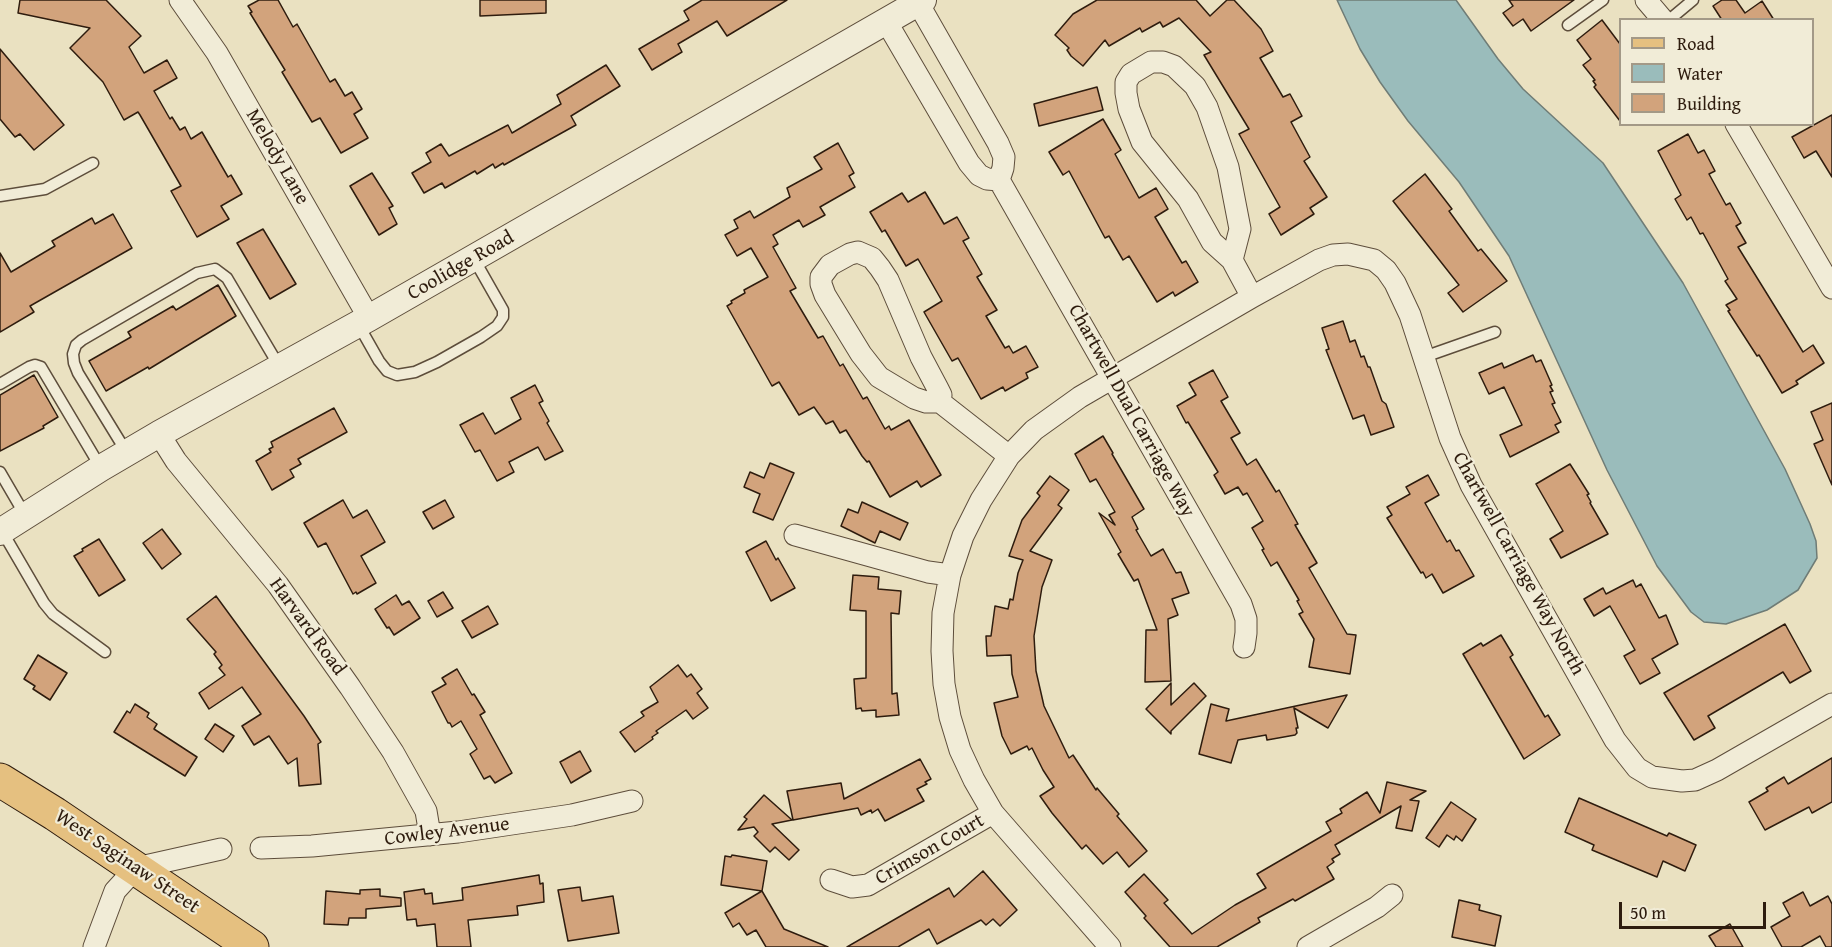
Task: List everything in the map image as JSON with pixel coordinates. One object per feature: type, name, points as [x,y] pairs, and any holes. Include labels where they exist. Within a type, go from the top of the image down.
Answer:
[{"type":"main road","name":"West Saginaw Street","points":[[0,780],[252,947]]},
{"type":"street","name":"Melody Lane","points":[[180,0],[217,53],[364,321]]},
{"type":"street","points":[[1646,0],[1661,18]]},
{"type":"street","name":"Coolidge Road","points":[[1,532],[159,434],[364,321],[921,1]]},
{"type":"street","points":[[886,21],[969,163],[979,175],[987,179],[999,180],[1004,157],[998,143],[921,1]]},
{"type":"street","points":[[1232,260],[1240,229],[1228,167],[1207,107],[1195,86],[1174,66],[1163,62],[1151,62],[1131,74],[1126,82],[1130,109],[1142,142],[1188,199],[1212,242],[1232,260],[1252,297]]},
{"type":"street","points":[[1737,126],[1832,288]]},
{"type":"street","name":"Chartwell Dual Carriage Way","points":[[999,180],[1241,604],[1246,619],[1244,647]]},
{"type":"street","points":[[940,402],[941,395],[921,357],[888,280],[876,263],[866,254],[858,252],[830,265],[821,277],[825,295],[861,354],[879,377],[926,402],[940,402],[1009,456]]},
{"type":"street","name":"Chartwell Carriage Way North","points":[[1110,947],[993,813],[960,750],[950,717],[944,684],[942,651],[943,613],[950,575],[963,536],[981,500],[1009,456],[1034,430],[1058,412],[1113,378],[1252,297],[1319,260],[1333,255],[1348,254],[1374,260],[1386,270],[1395,283],[1410,315],[1450,438],[1471,485],[1615,740],[1637,768],[1652,777],[1682,781],[1695,780],[1718,770],[1832,705]]},
{"type":"street","name":"Harvard Road","points":[[159,434],[176,462],[284,593],[350,687],[393,752],[426,811],[429,835]]},
{"type":"street","points":[[795,535],[928,572],[950,575]]},
{"type":"street","name":"Cowley Avenue","points":[[261,848],[312,846],[429,835],[572,815],[632,801]]},
{"type":"street","name":"Crimson Court","points":[[831,880],[852,887],[868,885],[993,813]]},
{"type":"street","points":[[94,947],[115,891],[136,868],[221,849]]},
{"type":"street","points":[[1308,947],[1377,907],[1392,895]]},
{"type":"lane","points":[[1568,25],[1603,0]]},
{"type":"lane","points":[[1671,18],[1693,0]]},
{"type":"lane","points":[[0,196],[45,189],[93,163]]},
{"type":"lane","points":[[364,321],[379,361],[387,371],[397,375],[415,372],[481,337],[497,326],[503,317],[503,310],[474,258]]},
{"type":"lane","points":[[127,453],[78,373],[73,354],[76,345],[197,273],[214,269],[227,278],[279,366]]},
{"type":"lane","points":[[1424,357],[1495,332]]},
{"type":"lane","points":[[0,384],[29,367],[35,365],[40,367],[101,468]]},
{"type":"lane","points":[[0,471],[25,515]]},
{"type":"lane","points":[[1,532],[53,614],[105,652]]},
{"type":"water","points":[[1337,0],[1456,0],[1498,59],[1523,89],[1603,163],[1683,283],[1785,469],[1816,541],[1817,558],[1798,590],[1767,610],[1726,624],[1704,622],[1691,612],[1657,566],[1607,470],[1509,256],[1459,182],[1408,121],[1380,82],[1360,49]]},
{"type":"building","points":[[20,0],[106,0],[141,36],[129,47],[144,73],[167,60],[177,78],[154,91],[170,119],[172,117],[180,130],[185,127],[191,139],[202,132],[228,177],[231,175],[242,194],[221,206],[229,219],[197,237],[171,191],[181,186],[138,112],[124,120],[103,82],[70,48],[90,28],[18,13]]},
{"type":"building","points":[[259,0],[278,0],[293,27],[297,24],[330,82],[335,79],[345,96],[352,92],[362,109],[354,114],[368,138],[341,153],[320,118],[312,122],[282,72],[285,70],[250,13],[252,12],[248,6]]},
{"type":"building","points":[[480,0],[546,0],[546,13],[480,16]]},
{"type":"building","points":[[702,0],[787,0],[727,36],[717,21],[678,44],[682,52],[652,70],[639,49],[689,20],[684,11]]},
{"type":"building","points":[[1097,0],[1196,0],[1210,16],[1227,0],[1234,0],[1261,29],[1273,51],[1260,58],[1283,97],[1290,94],[1302,116],[1291,122],[1310,157],[1304,161],[1327,197],[1310,208],[1314,214],[1281,235],[1269,214],[1280,207],[1239,134],[1249,129],[1204,55],[1211,52],[1179,18],[1163,27],[1160,22],[1142,32],[1140,28],[1109,46],[1105,40],[1083,66],[1071,56],[1067,50],[1069,48],[1055,35],[1073,14]]},
{"type":"building","points":[[1509,0],[1574,0],[1531,31],[1523,19],[1513,26],[1503,13],[1513,6]]},
{"type":"building","points":[[1722,0],[1736,0],[1745,13],[1762,1],[1773,18],[1721,18],[1713,6]]},
{"type":"building","points":[[1602,20],[1619,43],[1619,120],[1594,87],[1596,85],[1593,81],[1595,80],[1583,65],[1591,59],[1577,40]]},
{"type":"building","points":[[0,49],[64,125],[34,150],[20,134],[15,137],[0,119]]},
{"type":"building","points":[[606,65],[620,86],[571,116],[576,125],[504,165],[503,163],[495,168],[493,164],[445,188],[442,183],[424,193],[412,173],[431,162],[426,153],[441,144],[449,156],[508,125],[512,133],[561,104],[557,95]]},
{"type":"building","points":[[1097,87],[1103,110],[1039,126],[1034,104]]},
{"type":"building","points":[[1832,115],[1832,177],[1816,151],[1804,158],[1792,137]]},
{"type":"building","points":[[1103,119],[1121,150],[1115,154],[1139,198],[1156,188],[1168,209],[1155,217],[1182,263],[1186,261],[1198,282],[1175,296],[1173,292],[1157,302],[1129,256],[1123,260],[1109,236],[1105,238],[1069,171],[1063,175],[1049,152]]},
{"type":"building","points":[[1688,134],[1698,153],[1704,150],[1715,171],[1709,174],[1726,205],[1730,203],[1741,223],[1736,226],[1746,243],[1738,247],[1803,352],[1813,345],[1824,363],[1796,381],[1798,384],[1782,393],[1728,311],[1730,310],[1726,305],[1737,299],[1725,281],[1728,279],[1703,233],[1700,234],[1691,217],[1687,220],[1675,199],[1681,195],[1658,151]]},
{"type":"building","points":[[838,143],[854,173],[849,176],[855,187],[820,207],[825,215],[803,227],[799,220],[773,235],[778,244],[773,247],[796,288],[790,291],[818,338],[823,336],[840,366],[843,364],[863,399],[867,397],[885,429],[889,426],[891,430],[909,420],[941,475],[921,487],[917,481],[890,497],[869,461],[867,462],[862,456],[846,430],[840,433],[833,421],[826,424],[814,407],[799,415],[779,382],[772,386],[727,306],[745,293],[744,290],[768,277],[751,248],[737,256],[725,235],[738,228],[734,220],[750,211],[754,218],[790,197],[787,188],[822,169],[814,157]]},
{"type":"building","points":[[372,173],[393,206],[389,208],[397,224],[379,235],[350,186]]},
{"type":"building","points":[[1425,174],[1452,209],[1449,211],[1478,251],[1481,249],[1507,281],[1463,312],[1448,293],[1459,285],[1393,201]]},
{"type":"building","points":[[925,192],[944,224],[957,217],[969,238],[963,241],[982,274],[977,277],[997,310],[986,316],[1005,348],[1009,346],[1013,353],[1026,346],[1038,367],[1026,373],[1028,378],[1005,391],[1003,387],[981,399],[958,358],[952,361],[924,312],[942,301],[918,259],[906,266],[885,230],[882,232],[870,212],[902,193],[908,202]]},
{"type":"building","points":[[113,214],[132,248],[30,306],[34,312],[0,332],[0,253],[11,272],[55,246],[52,241],[92,218],[95,224]]},
{"type":"building","points":[[263,229],[296,284],[270,299],[237,243]]},
{"type":"building","points":[[218,285],[236,316],[149,369],[148,367],[106,391],[89,361],[131,337],[128,332],[173,306],[176,310]]},
{"type":"building","points":[[1343,321],[1350,342],[1355,340],[1361,357],[1364,356],[1370,367],[1394,427],[1371,435],[1364,415],[1353,419],[1326,350],[1329,349],[1322,328]]},
{"type":"building","points":[[1533,355],[1536,362],[1541,360],[1552,385],[1550,386],[1553,391],[1550,392],[1555,403],[1552,404],[1561,422],[1555,425],[1559,432],[1510,457],[1500,435],[1522,425],[1504,387],[1489,394],[1479,373],[1502,363],[1504,368]]},
{"type":"building","points":[[1213,370],[1228,397],[1221,401],[1240,433],[1231,438],[1247,465],[1256,459],[1276,492],[1279,490],[1298,524],[1295,525],[1317,563],[1309,568],[1347,634],[1356,635],[1350,674],[1309,667],[1314,639],[1299,614],[1303,612],[1297,601],[1299,600],[1277,562],[1271,566],[1252,528],[1263,521],[1247,493],[1243,495],[1238,487],[1225,494],[1214,475],[1218,472],[1177,406],[1196,395],[1189,383]]},
{"type":"building","points":[[34,375],[58,417],[43,426],[44,428],[0,451],[0,395]]},
{"type":"building","points":[[535,385],[543,401],[539,403],[549,421],[547,423],[563,451],[545,460],[538,447],[509,462],[514,472],[497,481],[480,450],[475,452],[460,425],[483,413],[495,434],[521,419],[511,398]]},
{"type":"building","points":[[1832,403],[1832,485],[1814,444],[1823,440],[1811,412]]},
{"type":"building","points":[[334,408],[347,432],[298,459],[301,464],[290,470],[294,477],[272,490],[256,461],[271,452],[269,449],[273,447],[271,442]]},
{"type":"building","points":[[1103,436],[1144,509],[1132,517],[1138,529],[1136,530],[1151,556],[1163,549],[1176,573],[1181,572],[1189,593],[1172,599],[1178,615],[1168,619],[1171,681],[1145,682],[1146,630],[1157,630],[1138,579],[1134,581],[1118,554],[1121,552],[1099,513],[1115,525],[1109,515],[1115,512],[1096,479],[1090,482],[1075,454]]},
{"type":"building","points":[[770,463],[794,473],[773,520],[753,512],[760,494],[744,487],[750,472],[764,478]]},
{"type":"building","points":[[1570,464],[1589,494],[1587,495],[1590,503],[1608,534],[1561,558],[1550,539],[1563,531],[1536,484]]},
{"type":"building","points":[[1428,475],[1439,495],[1425,503],[1447,542],[1450,540],[1456,551],[1459,550],[1474,576],[1443,593],[1432,574],[1426,578],[1423,572],[1421,573],[1387,518],[1392,515],[1387,507],[1410,494],[1406,487]]},
{"type":"building","points":[[1050,476],[1069,490],[1058,505],[1062,508],[1030,551],[1052,560],[1042,587],[1034,636],[1036,671],[1044,706],[1069,758],[1073,755],[1096,790],[1097,788],[1119,814],[1117,816],[1147,851],[1129,867],[1117,852],[1103,864],[1086,845],[1082,849],[1052,813],[1040,796],[1054,787],[1032,748],[1029,750],[1027,746],[1011,754],[1002,736],[994,703],[1018,697],[1012,674],[1011,655],[987,656],[986,636],[991,636],[995,606],[1008,609],[1010,599],[1013,600],[1023,560],[1009,556],[1022,520],[1040,496],[1037,493]]},
{"type":"building","points":[[343,500],[353,518],[367,510],[385,542],[361,556],[376,583],[357,594],[356,592],[353,594],[326,543],[318,547],[304,523]]},
{"type":"building","points":[[445,500],[454,517],[433,529],[423,512]]},
{"type":"building","points":[[862,502],[908,523],[900,540],[880,531],[875,543],[841,526],[848,509],[858,513]]},
{"type":"building","points":[[162,529],[181,554],[162,569],[143,543]]},
{"type":"building","points":[[99,539],[125,580],[99,596],[74,556]]},
{"type":"building","points":[[766,541],[795,588],[771,601],[746,552]]},
{"type":"building","points":[[853,575],[879,577],[878,589],[901,591],[899,614],[891,613],[892,694],[897,693],[899,715],[876,717],[876,710],[856,709],[854,679],[866,678],[866,611],[850,610]]},
{"type":"building","points":[[1633,580],[1636,587],[1641,584],[1659,618],[1666,615],[1678,644],[1652,659],[1660,673],[1640,684],[1624,656],[1635,650],[1610,606],[1594,616],[1584,599],[1603,588],[1606,594]]},
{"type":"building","points":[[443,592],[453,608],[437,617],[428,601]]},
{"type":"building","points":[[396,595],[402,605],[409,601],[420,618],[394,635],[375,609]]},
{"type":"building","points":[[216,596],[321,742],[318,744],[321,784],[299,786],[297,758],[288,764],[269,736],[254,745],[242,726],[261,714],[242,687],[209,709],[199,693],[225,675],[219,668],[222,665],[214,654],[216,652],[187,619]]},
{"type":"building","points":[[488,606],[498,624],[472,638],[462,621]]},
{"type":"building","points":[[1785,624],[1811,671],[1790,683],[1783,672],[1708,716],[1715,728],[1694,740],[1664,693]]},
{"type":"building","points":[[1501,635],[1513,655],[1510,657],[1545,717],[1548,715],[1560,735],[1524,759],[1463,654]]},
{"type":"building","points":[[38,655],[67,673],[50,700],[33,689],[35,686],[24,679]]},
{"type":"building","points":[[678,665],[687,677],[691,674],[702,689],[697,693],[708,708],[693,719],[686,710],[656,731],[658,733],[652,737],[653,739],[635,752],[620,732],[644,716],[641,712],[658,702],[650,687]]},
{"type":"building","points":[[457,669],[485,712],[480,715],[512,773],[495,783],[490,776],[484,779],[470,754],[477,749],[461,721],[452,727],[448,723],[432,692],[446,684],[442,678]]},
{"type":"building","points":[[1171,683],[1171,705],[1194,683],[1206,696],[1171,731],[1171,734],[1146,709]]},
{"type":"building","points":[[1347,695],[1328,728],[1294,708],[1298,728],[1296,728],[1295,735],[1267,740],[1266,735],[1238,740],[1231,763],[1199,754],[1211,704],[1229,709],[1226,721]]},
{"type":"building","points":[[135,704],[149,713],[147,717],[157,724],[154,729],[197,757],[185,776],[114,732],[127,711],[130,713]]},
{"type":"building","points":[[215,724],[234,736],[223,752],[205,739]]},
{"type":"building","points":[[580,751],[591,771],[571,783],[560,762]]},
{"type":"building","points":[[1832,758],[1832,802],[1812,813],[1809,807],[1765,830],[1749,802],[1768,791],[1766,788],[1784,777],[1788,784]]},
{"type":"building","points":[[920,759],[931,779],[917,789],[924,801],[885,821],[878,809],[861,815],[858,808],[793,820],[787,791],[841,783],[844,799]]},
{"type":"building","points":[[1387,782],[1426,791],[1410,800],[1419,801],[1412,831],[1396,828],[1401,806],[1335,845],[1340,854],[1332,859],[1334,862],[1327,867],[1334,879],[1258,918],[1260,922],[1217,947],[1170,947],[1125,892],[1144,874],[1168,900],[1164,903],[1192,934],[1235,905],[1266,888],[1257,874],[1331,831],[1326,822],[1342,813],[1340,809],[1367,792],[1380,813]]},
{"type":"building","points":[[764,795],[792,820],[772,824],[799,850],[789,860],[775,847],[770,852],[754,836],[758,832],[754,827],[738,830],[747,819],[744,817]]},
{"type":"building","points":[[1579,798],[1667,836],[1669,833],[1696,845],[1685,871],[1663,861],[1657,877],[1592,850],[1594,845],[1565,832]]},
{"type":"building","points":[[1451,802],[1476,819],[1462,841],[1456,836],[1454,840],[1447,835],[1439,847],[1426,838]]},
{"type":"building","points":[[732,855],[767,861],[762,891],[721,885],[725,856],[731,857]]},
{"type":"building","points":[[983,871],[1017,910],[1000,926],[993,919],[986,925],[981,920],[937,944],[929,929],[898,947],[847,947],[949,888],[954,897]]},
{"type":"building","points":[[539,875],[540,884],[543,883],[544,902],[517,906],[518,915],[468,920],[471,947],[437,947],[435,924],[417,926],[416,919],[407,920],[404,892],[424,889],[425,894],[432,893],[433,904],[463,900],[462,888]]},
{"type":"building","points":[[580,887],[582,901],[613,896],[619,933],[568,941],[558,890]]},
{"type":"building","points":[[380,889],[380,896],[401,898],[401,906],[366,909],[366,918],[349,918],[348,925],[324,924],[326,891],[360,894],[360,890]]},
{"type":"building","points":[[762,891],[784,929],[828,947],[766,947],[756,930],[747,935],[739,923],[733,927],[725,913]]},
{"type":"building","points":[[1803,892],[1810,906],[1828,896],[1832,904],[1832,947],[1826,947],[1820,936],[1801,947],[1782,947],[1771,927],[1790,916],[1783,903]]},
{"type":"building","points":[[1459,900],[1480,905],[1479,910],[1501,916],[1495,946],[1452,937]]},
{"type":"building","points":[[1730,924],[1743,947],[1716,947],[1709,936]]}]
